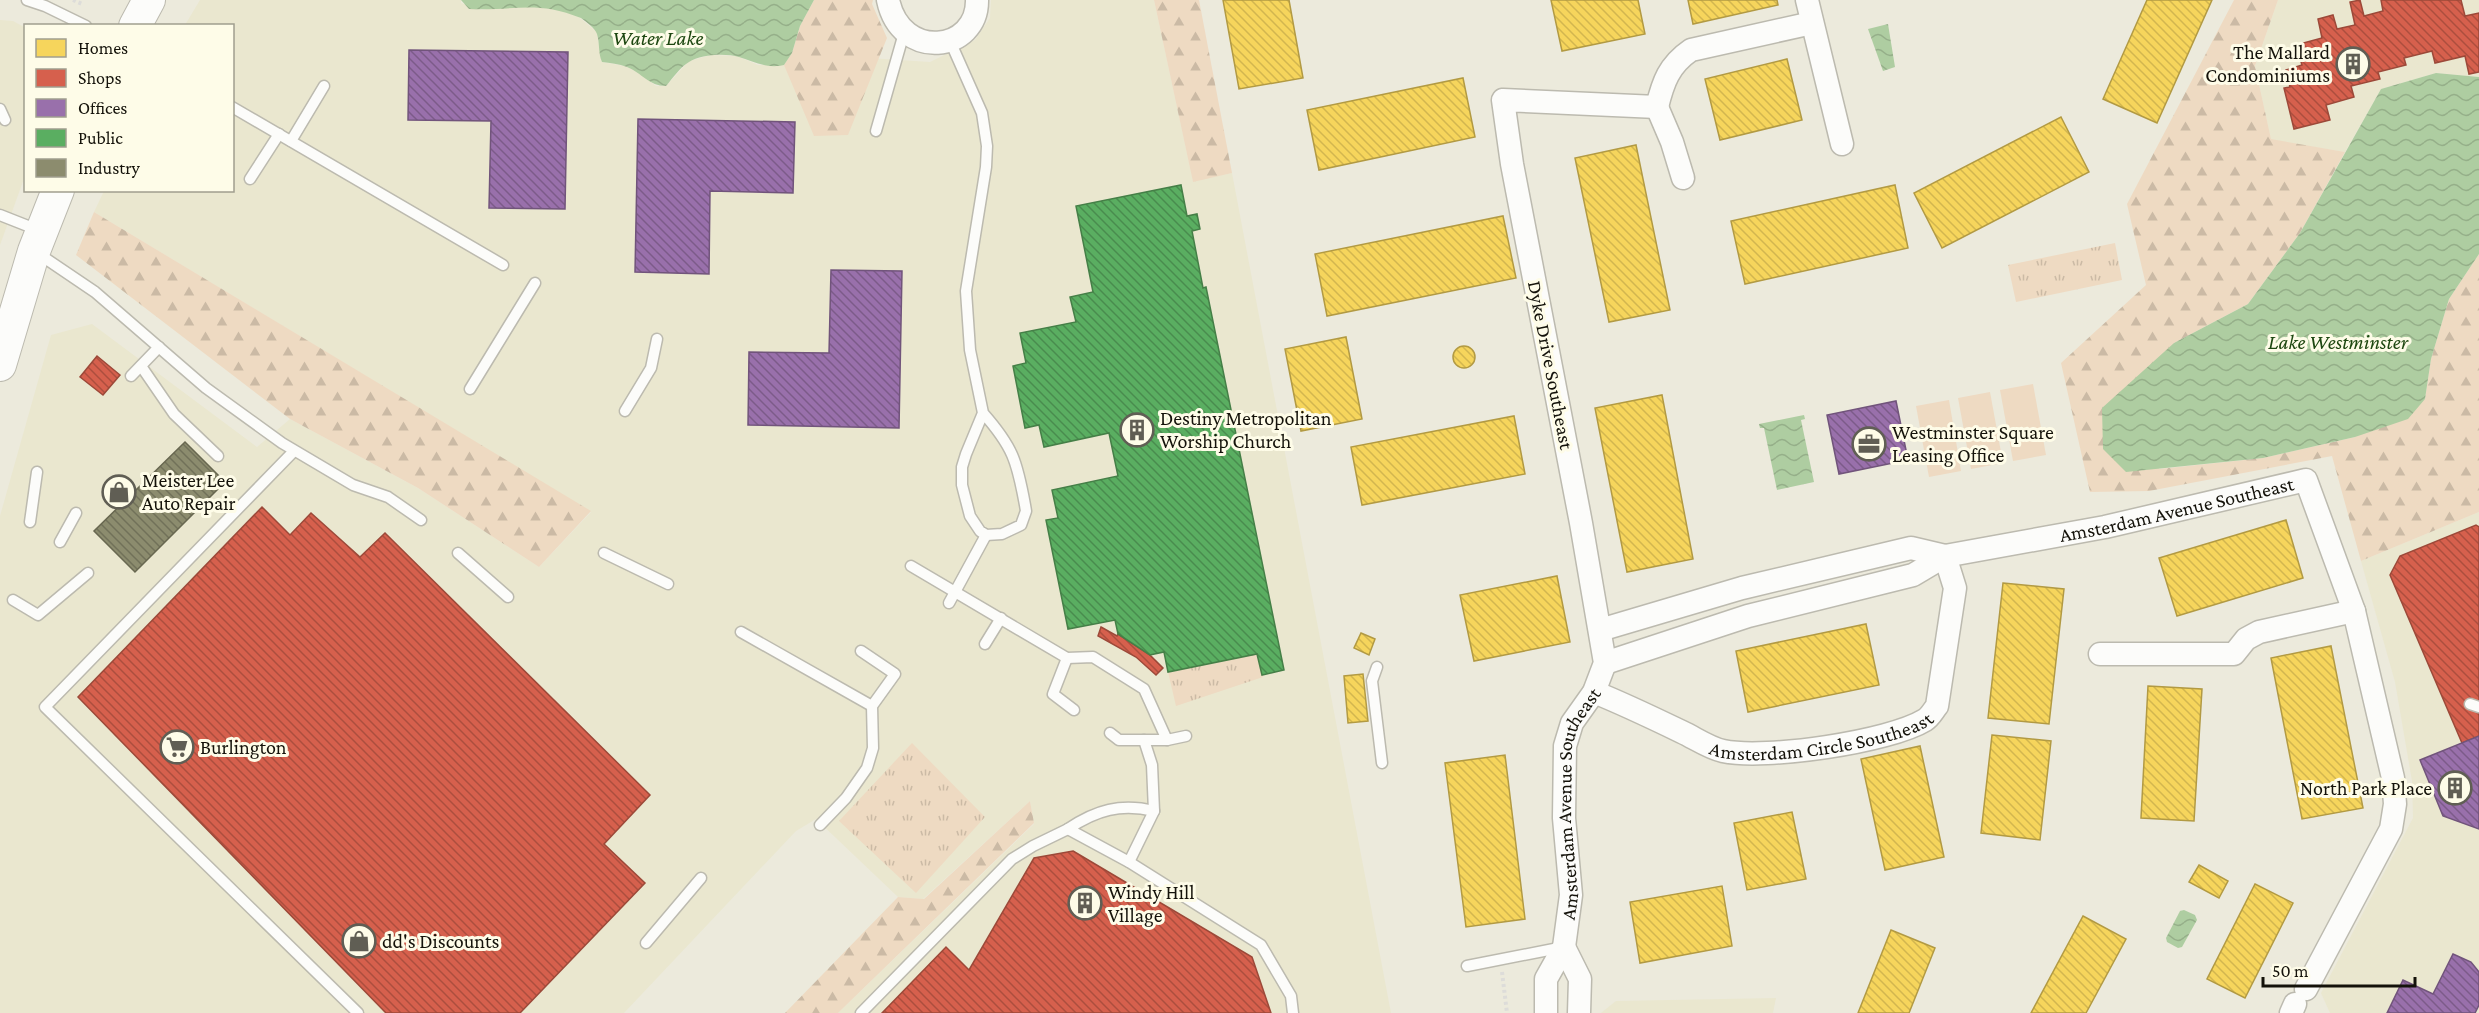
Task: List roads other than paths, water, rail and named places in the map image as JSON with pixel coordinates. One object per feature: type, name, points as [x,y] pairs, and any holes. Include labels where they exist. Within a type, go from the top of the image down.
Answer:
[{"type":"main road","points":[[136,24],[149,0]]},
{"type":"main road","points":[[0,365],[38,241],[57,192]]},
{"type":"street","points":[[888,0],[891,15],[904,33],[922,42],[950,40],[962,34],[972,22],[977,0]]},
{"type":"street","points":[[1807,0],[1842,144]]},
{"type":"street","points":[[1683,178],[1672,142],[1657,107],[1664,80],[1678,59],[1691,50],[1812,23]]},
{"type":"street","name":"Dyke Drive Southeast","points":[[1600,630],[1512,164],[1503,100],[1657,107]]},
{"type":"street","name":"Amsterdam Avenue Southeast","points":[[1605,663],[1748,616],[1913,575],[1945,556],[2105,527],[2306,480],[2354,611]]},
{"type":"street","name":"Amsterdam Avenue Southeast","points":[[1546,1013],[1546,979],[1564,947],[1571,895],[1564,818],[1565,747],[1572,723],[1594,692],[1605,663],[1600,630],[1742,588],[1911,548],[1945,556]]},
{"type":"street","name":"Amsterdam Circle Southeast","points":[[1594,692],[1721,751],[1742,754],[1768,754],[1865,740],[1915,725],[1928,718],[1937,706],[1955,588],[1945,556]]},
{"type":"street","points":[[2100,654],[2234,654],[2246,639],[2259,632],[2354,611],[2393,778],[2395,804],[2391,829],[2297,1002]]},
{"type":"street","name":"Amsterdam Avenue Southeast","points":[[1564,947],[1580,979],[1579,1013]]},
{"type":"lane","points":[[27,0],[82,24]]},
{"type":"lane","points":[[876,131],[904,33]]},
{"type":"lane","points":[[950,40],[975,95],[985,128],[986,167],[966,291],[970,350],[983,413],[1010,447],[1018,464],[1026,511],[1021,525],[993,536],[980,531],[970,516],[966,507],[962,477],[966,454],[983,413]]},
{"type":"lane","points":[[291,141],[324,86]]},
{"type":"lane","points":[[234,108],[503,265]]},
{"type":"lane","points":[[0,109],[5,120]]},
{"type":"lane","points":[[250,179],[279,134]]},
{"type":"lane","points":[[0,215],[38,241],[206,388],[294,451],[353,485],[388,497],[421,520]]},
{"type":"lane","points":[[470,389],[535,283]]},
{"type":"lane","points":[[625,411],[651,368],[657,339]]},
{"type":"lane","points":[[131,376],[159,347]]},
{"type":"lane","points":[[141,366],[174,414],[218,456]]},
{"type":"lane","points":[[294,451],[45,707],[358,1013]]},
{"type":"lane","points":[[30,522],[37,472]]},
{"type":"lane","points":[[60,542],[76,513]]},
{"type":"lane","points":[[949,603],[986,535]]},
{"type":"lane","points":[[458,553],[508,597]]},
{"type":"lane","points":[[604,553],[668,584]]},
{"type":"lane","points":[[911,566],[1067,658],[1093,657],[1144,689],[1167,740]]},
{"type":"lane","points":[[13,600],[38,615],[88,573]]},
{"type":"lane","points":[[985,644],[1001,618]]},
{"type":"lane","points":[[741,632],[872,706]]},
{"type":"lane","points":[[820,825],[846,798],[867,768],[873,748],[872,706],[895,674],[861,651]]},
{"type":"lane","points":[[1067,658],[1053,693],[1074,710]]},
{"type":"lane","points":[[1377,667],[1372,681],[1382,763]]},
{"type":"lane","points":[[1110,733],[1119,740],[1167,740],[1186,736]]},
{"type":"lane","points":[[1129,862],[1154,811],[1152,765],[1144,740]]},
{"type":"lane","points":[[861,1013],[1012,860],[1087,816],[1133,806],[1154,811]]},
{"type":"lane","points":[[1068,829],[1129,862],[1261,945],[1291,996],[1293,1013]]},
{"type":"lane","points":[[646,943],[701,878]]},
{"type":"lane","points":[[1467,966],[1564,947]]},
{"type":"water","name":"Water Lake","points":[[461,0],[814,0],[800,26],[792,53],[784,65],[767,66],[727,55],[707,56],[694,59],[686,64],[666,86],[650,82],[627,67],[602,62],[596,32],[581,18],[551,9],[469,9]]},
{"type":"water","points":[[1888,24],[1895,67],[1883,71],[1868,29]]},
{"type":"water","name":"Lake Westminster","points":[[2436,73],[2479,77],[2479,254],[2449,299],[2431,359],[2425,399],[2408,419],[2355,437],[2263,458],[2126,472],[2103,449],[2102,408],[2174,343],[2248,304],[2300,233],[2381,89]]},
{"type":"water","points":[[1804,415],[1805,419],[1801,420],[1814,482],[1777,490],[1764,428],[1760,428],[1759,424]]},
{"type":"water","points":[[2184,910],[2195,915],[2197,920],[2182,947],[2178,948],[2167,942],[2166,938],[2180,911]]},
{"type":"place","name":"The Mallard Condominiums","points":[[2353,64]]},
{"type":"place","name":"Destiny Metropolitan Worship Church","points":[[1137,430]]},
{"type":"place","name":"Westminster Square Leasing Office","points":[[1869,444]]},
{"type":"place","name":"Meister Lee Auto Repair","points":[[119,492]]},
{"type":"place","name":"Burlington","points":[[177,747]]},
{"type":"place","name":"North Park Place","points":[[2455,788]]},
{"type":"place","name":"Windy Hill Village","points":[[1085,903]]},
{"type":"place","name":"dd's Discounts","points":[[359,941]]}]
